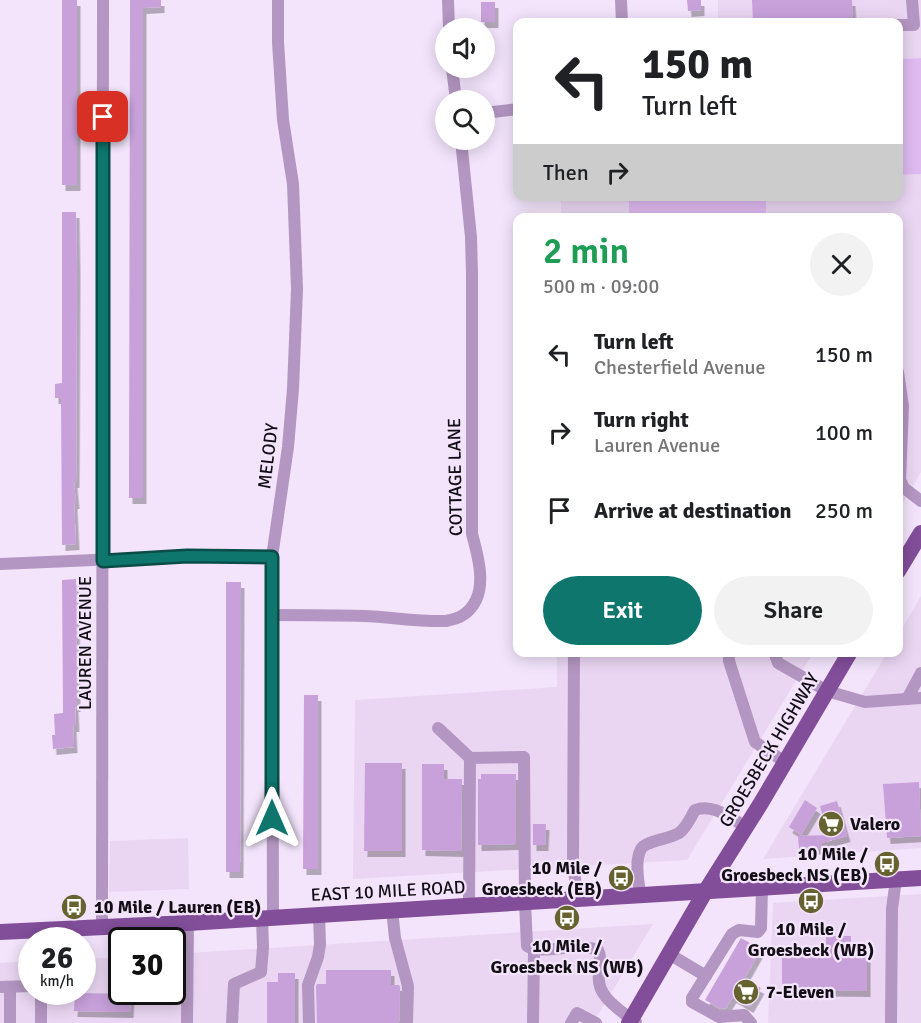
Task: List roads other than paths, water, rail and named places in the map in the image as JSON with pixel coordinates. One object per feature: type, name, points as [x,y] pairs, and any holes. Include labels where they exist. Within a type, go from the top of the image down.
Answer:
[{"type":"main road","points":[[903,563],[921,533]]},
{"type":"main road","name":"GROESBECK HIGHWAY","points":[[632,1022],[705,892],[847,657]]},
{"type":"main road","name":"EAST 10 MILE ROAD","points":[[95,927],[921,878]]},
{"type":"main road","name":"EAST 10 MILE ROAD","points":[[0,932],[18,933]]},
{"type":"street","name":"LAUREN AVENUE","points":[[102,926],[103,0]]},
{"type":"street","name":"MELODY","points":[[232,1023],[234,984],[261,972],[267,918],[272,557],[294,389],[297,289],[293,184],[283,120],[278,0]]},
{"type":"street","points":[[448,0],[449,18]]},
{"type":"street","points":[[621,0],[622,18]]},
{"type":"street","points":[[912,0],[917,24]]},
{"type":"street","points":[[495,112],[513,110]]},
{"type":"street","name":"COTTAGE LANE","points":[[272,615],[363,616],[448,621],[463,615],[473,606],[478,596],[481,579],[472,534],[471,237],[462,150]]},
{"type":"street","points":[[903,486],[921,501]]},
{"type":"street","points":[[0,564],[187,556],[272,557]]},
{"type":"street","points":[[574,657],[573,865],[578,899]]},
{"type":"street","points":[[729,657],[755,742],[785,762]]},
{"type":"street","points":[[776,657],[778,663],[828,691],[865,702],[921,698]]},
{"type":"street","points":[[907,699],[921,673]]},
{"type":"street","points":[[438,728],[470,758],[524,757],[527,946],[534,951],[580,946],[598,950],[599,986],[606,998],[632,1022]]},
{"type":"street","points":[[469,906],[470,758]]},
{"type":"street","points":[[640,896],[638,861],[641,849],[644,845],[671,838],[681,832],[695,810],[703,807],[713,809],[746,827]]},
{"type":"street","points":[[891,1023],[892,909],[896,879]]},
{"type":"street","points":[[751,1023],[744,1015],[720,1017],[692,1002],[692,999],[732,934],[739,930],[758,932],[761,928],[762,888]]},
{"type":"street","points":[[392,910],[395,939],[408,986],[407,1023]]},
{"type":"street","points":[[309,1023],[308,986],[318,957],[319,915]]},
{"type":"street","points":[[187,1023],[188,923]]},
{"type":"street","points":[[532,1023],[534,951]]},
{"type":"street","points":[[669,954],[706,976]]},
{"type":"street","points":[[5,987],[10,1023]]},
{"type":"street","points":[[41,1005],[41,1023]]},
{"type":"street","points":[[571,1023],[577,1013],[596,1023]]},
{"type":"place","name":"Valero","points":[[831,824]]},
{"type":"place","name":"10 Mile / Groesbeck NS (EB)","points":[[887,864]]},
{"type":"place","name":"10 Mile / Groesbeck (EB)","points":[[621,878]]},
{"type":"place","name":"10 Mile / Groesbeck (WB)","points":[[811,901]]},
{"type":"place","name":"10 Mile / Lauren (EB)","points":[[74,907]]},
{"type":"place","name":"10 Mile / Groesbeck NS (WB)","points":[[567,918]]},
{"type":"place","name":"7-Eleven","points":[[746,992]]}]
